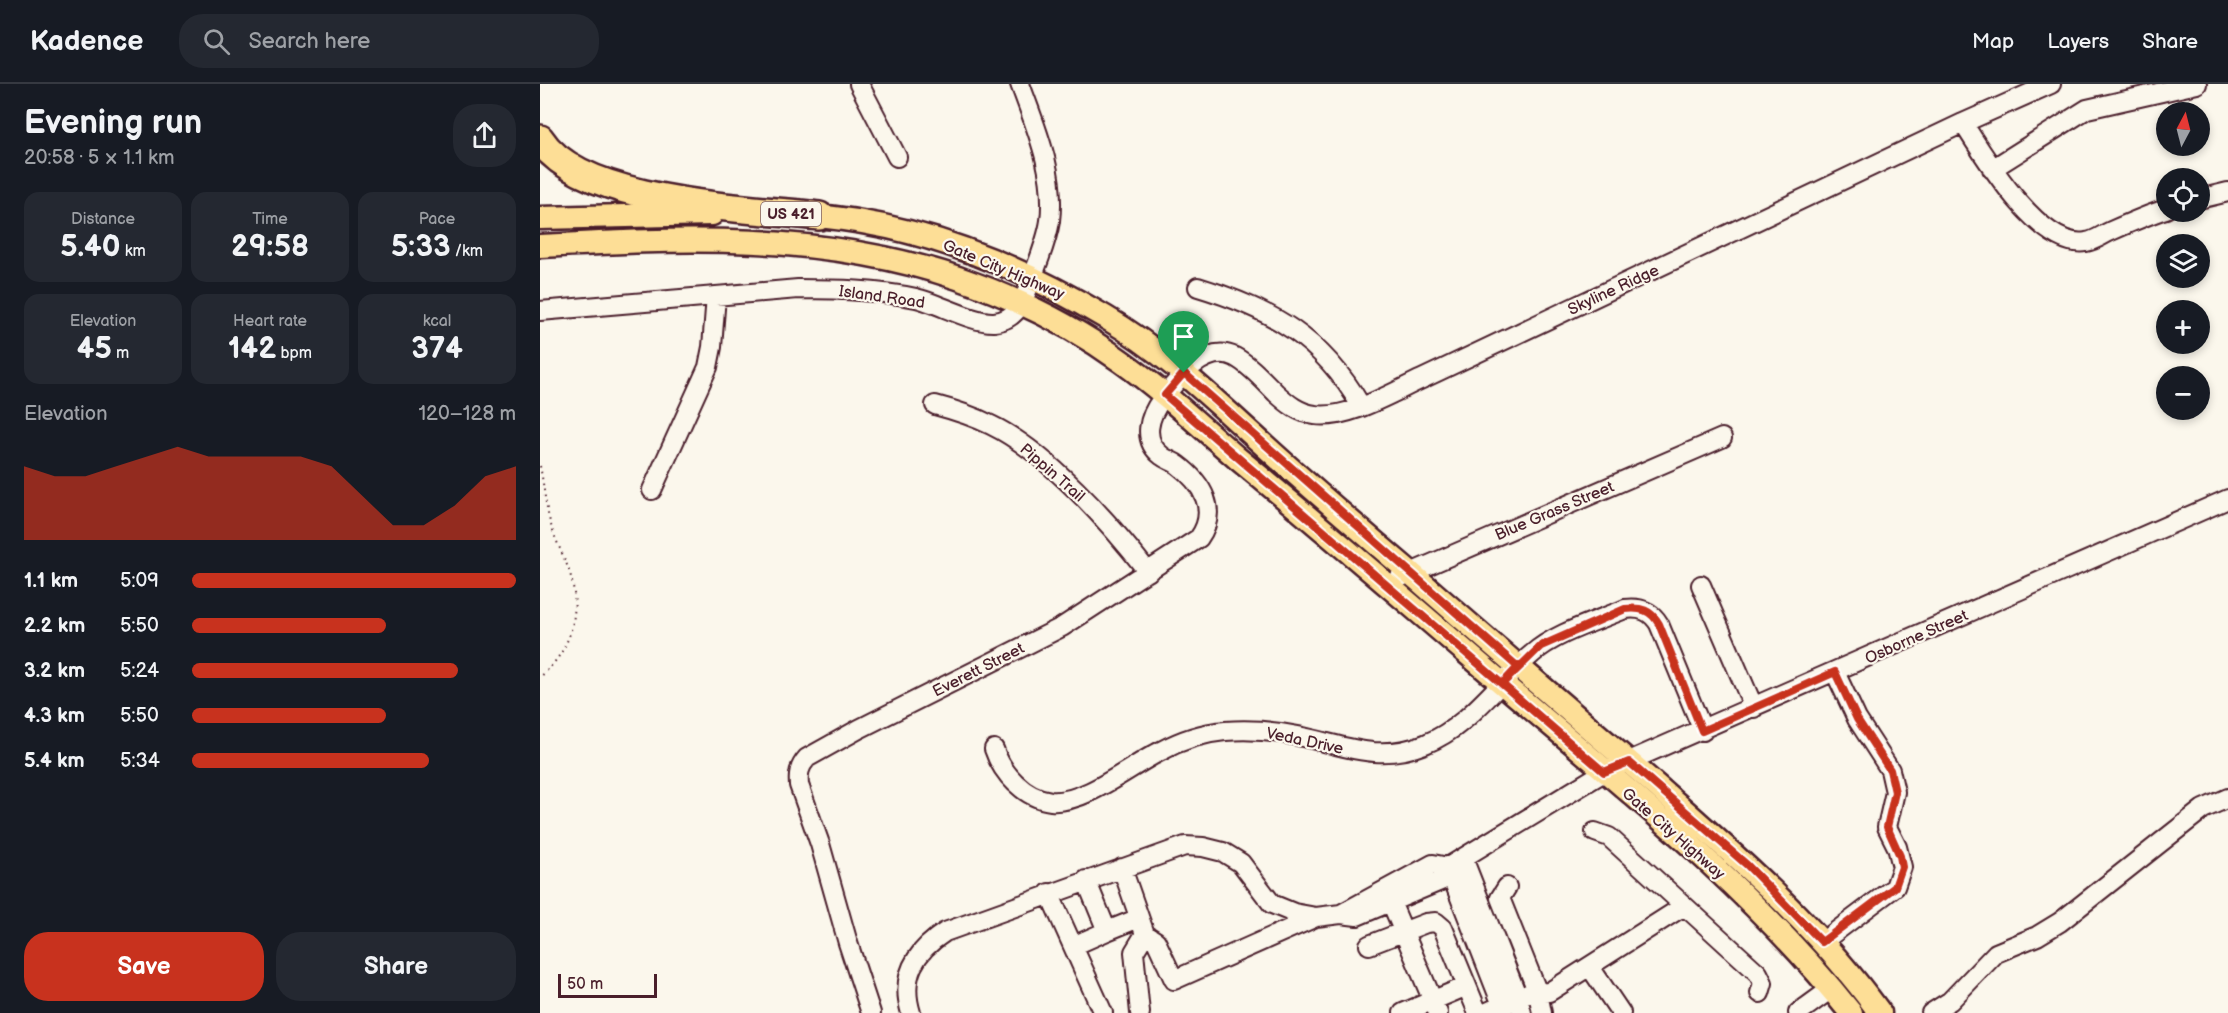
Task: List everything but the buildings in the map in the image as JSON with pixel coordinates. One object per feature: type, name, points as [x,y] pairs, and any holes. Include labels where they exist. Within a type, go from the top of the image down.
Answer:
[{"type":"highway","points":[[540,139],[568,167],[626,190],[657,197],[819,216]]},
{"type":"main road","name":"Gate City Highway","points":[[540,218],[766,213],[819,216],[894,228],[983,256],[1032,278],[1109,319],[1184,373],[1409,573],[1747,865],[1822,942],[1880,1013]]},
{"type":"main road","name":"Gate City Highway","points":[[540,246],[710,239],[812,245],[900,261],[956,277],[1022,303],[1102,348],[1165,395],[1738,888],[1779,929],[1851,1013]]},
{"type":"street","points":[[859,84],[897,157]]},
{"type":"street","points":[[1020,84],[1048,168],[1052,199],[1050,223],[1022,303]]},
{"type":"street","name":"Skyline Ridge","points":[[1184,373],[1207,357],[1226,354],[1242,362],[1291,407],[1300,412],[1328,416],[1361,406],[1963,123],[2051,84]]},
{"type":"street","points":[[1992,169],[2087,109],[2197,84]]},
{"type":"street","points":[[1963,123],[2006,188],[2053,234],[2074,243],[2096,239],[2156,212]]},
{"type":"street","points":[[2210,196],[2228,192]]},
{"type":"street","points":[[1198,287],[1252,306],[1296,331],[1334,365],[1361,406]]},
{"type":"street","name":"Island Road","points":[[540,311],[716,296],[837,289],[917,298],[982,321],[995,322],[1015,313],[1022,303]]},
{"type":"street","points":[[652,490],[708,368],[716,296]]},
{"type":"street","name":"Everett Street","points":[[871,1013],[820,844],[799,785],[798,775],[801,765],[807,758],[859,729],[1062,627],[1196,541],[1208,521],[1209,510],[1202,490],[1182,469],[1162,457],[1151,442],[1149,419],[1184,373]]},
{"type":"street","name":"Pippin Trail","points":[[935,405],[967,414],[992,425],[1038,457],[1097,512],[1148,572]]},
{"type":"street","name":"Blue Grass Street","points":[[1386,583],[1722,438]]},
{"type":"street","name":"Osborne Street","points":[[1455,862],[1604,772],[2228,499]]},
{"type":"street","points":[[1701,585],[1754,708]]},
{"type":"street","name":"Veda Drive","points":[[993,749],[1002,770],[1026,791],[1048,801],[1073,798],[1183,741],[1226,731],[1271,732],[1361,752],[1387,754],[1408,750],[1446,734],[1473,713],[1530,655],[1549,642],[1625,609],[1635,608],[1646,610],[1659,624],[1702,731]]},
{"type":"street","points":[[1822,942],[1895,887],[1902,867],[1900,856],[1887,827],[1895,792],[1890,770],[1857,719],[1835,672]]},
{"type":"street","points":[[1931,1013],[1950,1001],[1996,952],[2037,936],[2060,921],[2203,809],[2228,798]]},
{"type":"street","points":[[1595,832],[1610,837],[1758,973],[1763,982],[1760,993]]},
{"type":"street","points":[[911,1013],[906,996],[908,977],[916,959],[927,944],[945,932],[1185,846],[1203,847],[1223,852],[1241,863],[1272,904],[1294,913],[1316,917]]},
{"type":"street","points":[[1122,868],[1142,926],[1156,941],[1174,980],[1316,917],[1341,914],[1357,916],[1391,902],[1443,880],[1455,862]]},
{"type":"street","points":[[1341,914],[1432,864],[1455,862]]},
{"type":"street","points":[[1455,862],[1511,1007]]},
{"type":"street","points":[[1086,880],[1107,931]]},
{"type":"street","points":[[1507,887],[1500,898],[1514,928],[1538,993],[1542,1013]]},
{"type":"street","points":[[1049,893],[1103,1013]]},
{"type":"street","points":[[1391,902],[1436,1007]]},
{"type":"street","points":[[1485,1013],[1511,1007],[1538,993],[1549,992],[1684,906]]},
{"type":"street","points":[[1369,945],[1426,923],[1436,922],[1443,928],[1478,1013]]},
{"type":"street","points":[[1073,946],[1107,931],[1142,926]]},
{"type":"street","points":[[1140,1013],[1134,952],[1142,926]]},
{"type":"street","points":[[1487,943],[1514,928]]},
{"type":"street","points":[[1590,967],[1621,1013]]},
{"type":"street","points":[[1403,1013],[1436,1007],[1467,987]]},
{"type":"street","points":[[1797,1013],[1831,989]]},
{"type":"path","points":[[540,466],[550,523],[571,578],[574,600],[573,621],[566,645],[553,666],[540,677]]},
{"type":"route","points":[[1184,373],[1165,395],[1502,684],[1541,646],[1625,609],[1635,608],[1646,610],[1659,624],[1702,731],[1835,672],[1857,719],[1890,770],[1894,782],[1895,792],[1887,827],[1897,847],[1902,867],[1900,879],[1895,887],[1822,942],[1747,865],[1629,762],[1604,772],[1502,684],[1518,667],[1184,373]]}]
